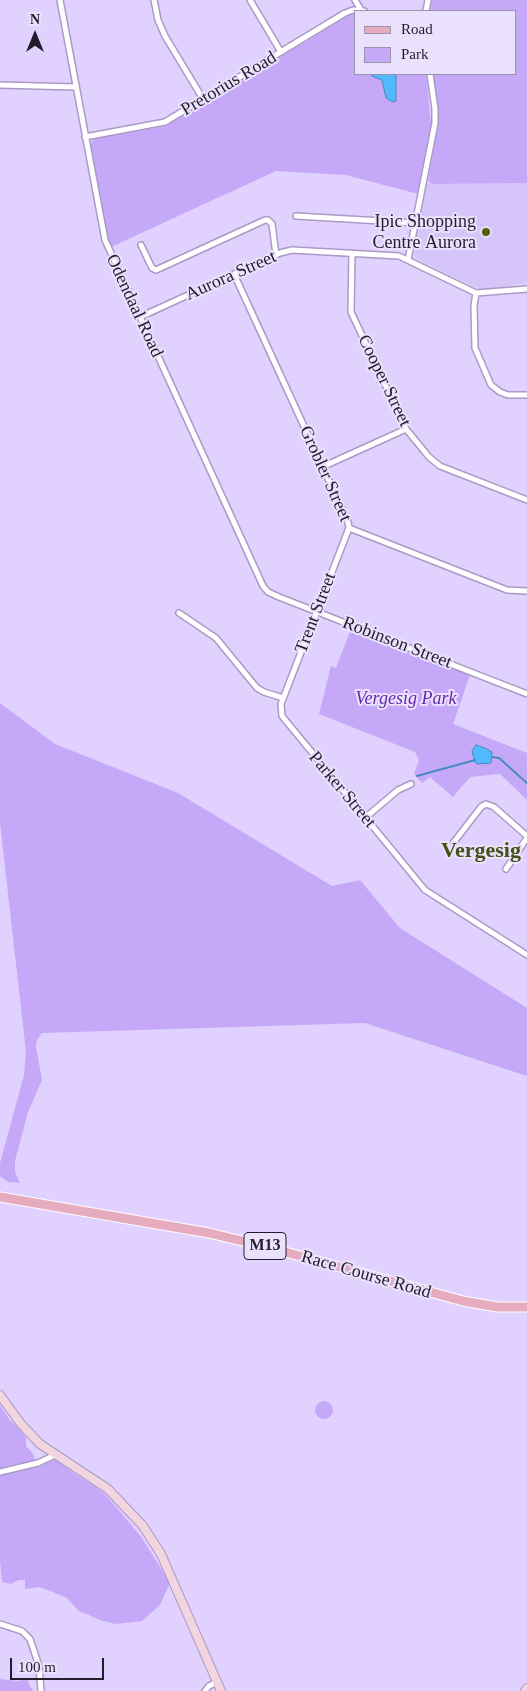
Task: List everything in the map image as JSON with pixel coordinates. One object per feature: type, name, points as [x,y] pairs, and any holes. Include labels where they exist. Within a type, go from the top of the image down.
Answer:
[{"type":"main road","name":"Race Course Road","points":[[0,1197],[233,1238],[463,1301],[497,1307],[527,1307]]},
{"type":"main road","points":[[0,1395],[40,1444],[108,1489],[143,1526],[161,1554],[222,1691]]},
{"type":"street","name":"Odendaal Road","points":[[60,0],[104,240],[261,583],[268,592]]},
{"type":"street","points":[[154,0],[158,20],[165,36],[203,99]]},
{"type":"street","points":[[250,0],[281,52]]},
{"type":"street","name":"Pretorius Road","points":[[85,137],[165,122],[345,13],[354,10]]},
{"type":"street","points":[[408,260],[435,123],[430,75]]},
{"type":"street","points":[[0,85],[76,87]]},
{"type":"street","points":[[296,216],[416,223]]},
{"type":"street","points":[[142,245],[152,268],[156,270],[268,220],[272,224],[276,255]]},
{"type":"street","name":"Aurora Street","points":[[140,317],[276,255],[298,250],[392,255],[408,260],[476,293]]},
{"type":"street","name":"Cooper Street","points":[[352,253],[351,312],[406,429],[429,457],[440,466],[527,500]]},
{"type":"street","name":"Grobler Street","points":[[234,274],[348,522],[349,528],[508,590],[527,591]]},
{"type":"street","points":[[527,289],[476,293],[474,306],[476,348],[491,384],[500,392],[508,395],[527,395]]},
{"type":"street","points":[[322,467],[406,429]]},
{"type":"street","name":"Trent Street","points":[[283,698],[349,528]]},
{"type":"street","name":"Robinson Street","points":[[268,592],[527,694]]},
{"type":"street","points":[[179,612],[216,638],[257,688],[283,698]]},
{"type":"street","name":"Parker Street","points":[[283,698],[280,710],[283,719],[425,890],[527,955]]},
{"type":"street","points":[[365,818],[398,790],[411,784]]},
{"type":"street","points":[[454,842],[481,807],[486,804],[494,806],[527,837],[506,869]]},
{"type":"street","points":[[0,1472],[38,1463],[55,1455]]},
{"type":"street","points":[[0,1624],[22,1631],[30,1639],[38,1666],[41,1691]]},
{"type":"street","points":[[205,1691],[209,1686],[218,1682]]},
{"type":"shaded area","points":[[527,183],[527,283],[479,289],[414,256],[427,184]]},
{"type":"green space","points":[[432,0],[527,0],[527,183],[432,184],[428,181],[439,121],[434,75],[517,75],[517,10],[430,10]]},
{"type":"green space","points":[[351,14],[354,14],[354,75],[426,75],[431,123],[418,194],[346,175],[276,171],[111,247],[105,229],[90,149],[92,141],[97,138],[166,126]]},
{"type":"green space","name":"Vergesig Park","points":[[351,629],[470,675],[453,724],[527,753],[527,800],[500,774],[470,777],[453,797],[430,777],[422,783],[414,774],[419,760],[415,752],[319,714],[331,666],[336,668]]},
{"type":"green space","points":[[0,703],[55,744],[178,793],[332,886],[360,880],[400,928],[527,1008],[527,1076],[365,1023],[42,1033],[37,1040],[36,1046],[42,1080],[28,1112],[15,1161],[15,1172],[20,1183],[8,1182],[0,1176],[0,1163],[24,1075],[26,1052],[0,823]]},
{"type":"green space","points":[[320,1401],[328,1401],[333,1406],[331,1417],[320,1419],[315,1414],[315,1406]]},
{"type":"green space","points":[[0,1405],[9,1419],[24,1434],[26,1446],[33,1454],[35,1460],[45,1463],[53,1459],[58,1461],[97,1488],[106,1495],[142,1538],[170,1583],[160,1605],[142,1621],[116,1624],[103,1621],[79,1611],[67,1598],[53,1592],[39,1587],[25,1589],[25,1580],[19,1580],[11,1584],[2,1582],[0,1560]]},
{"type":"green space","points":[[0,1679],[18,1681],[28,1679],[33,1691],[0,1691]]},
{"type":"water","points":[[396,75],[396,101],[393,102],[386,98],[382,80],[372,76]]},
{"type":"water","points":[[476,745],[492,752],[491,763],[477,764],[475,762],[472,751]]},
{"type":"waterway","points":[[492,757],[499,758],[527,783]]},
{"type":"waterway","points":[[417,776],[475,760]]},
{"type":"place","name":"Ipic Shopping Centre Aurora","points":[[486,232]]},
{"type":"district","name":"Vergesig","points":[[481,851]]}]
